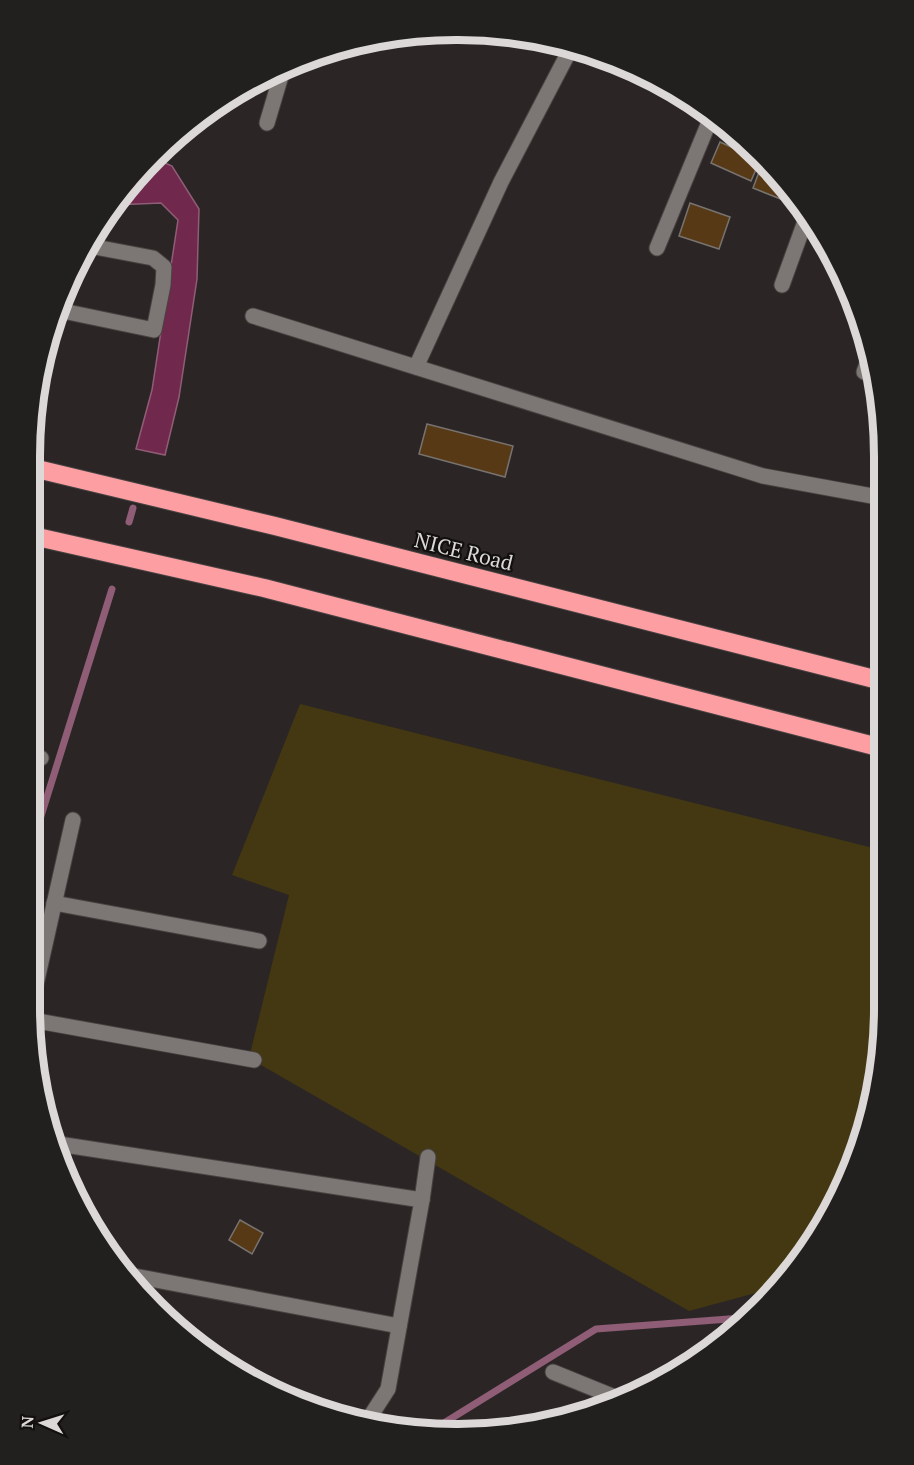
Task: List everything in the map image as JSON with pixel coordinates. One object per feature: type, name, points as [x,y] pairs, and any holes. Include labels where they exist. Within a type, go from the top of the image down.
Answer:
[{"type":"highway","name":"NICE Road","points":[[40,470],[275,525],[874,679]]},
{"type":"highway","points":[[40,538],[264,588],[874,746]]},
{"type":"street","points":[[416,367],[501,182],[567,56]]},
{"type":"street","points":[[267,123],[281,80]]},
{"type":"street","points":[[657,248],[708,125]]},
{"type":"street","points":[[782,285],[803,226]]},
{"type":"street","points":[[67,312],[154,330],[163,285],[164,267],[153,258],[97,247]]},
{"type":"street","points":[[253,316],[763,476],[874,496]]},
{"type":"street","points":[[40,966],[72,820]]},
{"type":"street","points":[[54,903],[259,941]]},
{"type":"street","points":[[41,1022],[254,1060]]},
{"type":"street","points":[[64,1145],[422,1200]]},
{"type":"street","points":[[371,1415],[388,1389],[428,1157]]},
{"type":"street","points":[[139,1277],[399,1326]]},
{"type":"street","points":[[553,1372],[610,1395]]},
{"type":"shaded area","points":[[162,162],[172,166],[199,209],[197,279],[179,397],[165,455],[136,449],[152,390],[178,220],[161,203],[126,204]]},
{"type":"shaded area","points":[[300,704],[874,848],[874,1008],[870,1062],[851,1142],[831,1192],[818,1216],[787,1262],[763,1291],[689,1311],[249,1058],[289,895],[232,875]]},
{"type":"building","points":[[720,142],[740,151],[757,167],[751,181],[711,163]]},
{"type":"building","points":[[760,170],[785,201],[753,188]]},
{"type":"building","points":[[690,203],[730,217],[719,249],[679,236]]},
{"type":"building","points":[[427,424],[513,446],[505,477],[419,454]]},
{"type":"building","points":[[240,1220],[263,1233],[252,1254],[229,1240]]},
{"type":"waterway","points":[[129,522],[133,508]]},
{"type":"waterway","points":[[40,819],[112,589]]},
{"type":"waterway","points":[[442,1424],[596,1329],[735,1319]]}]
